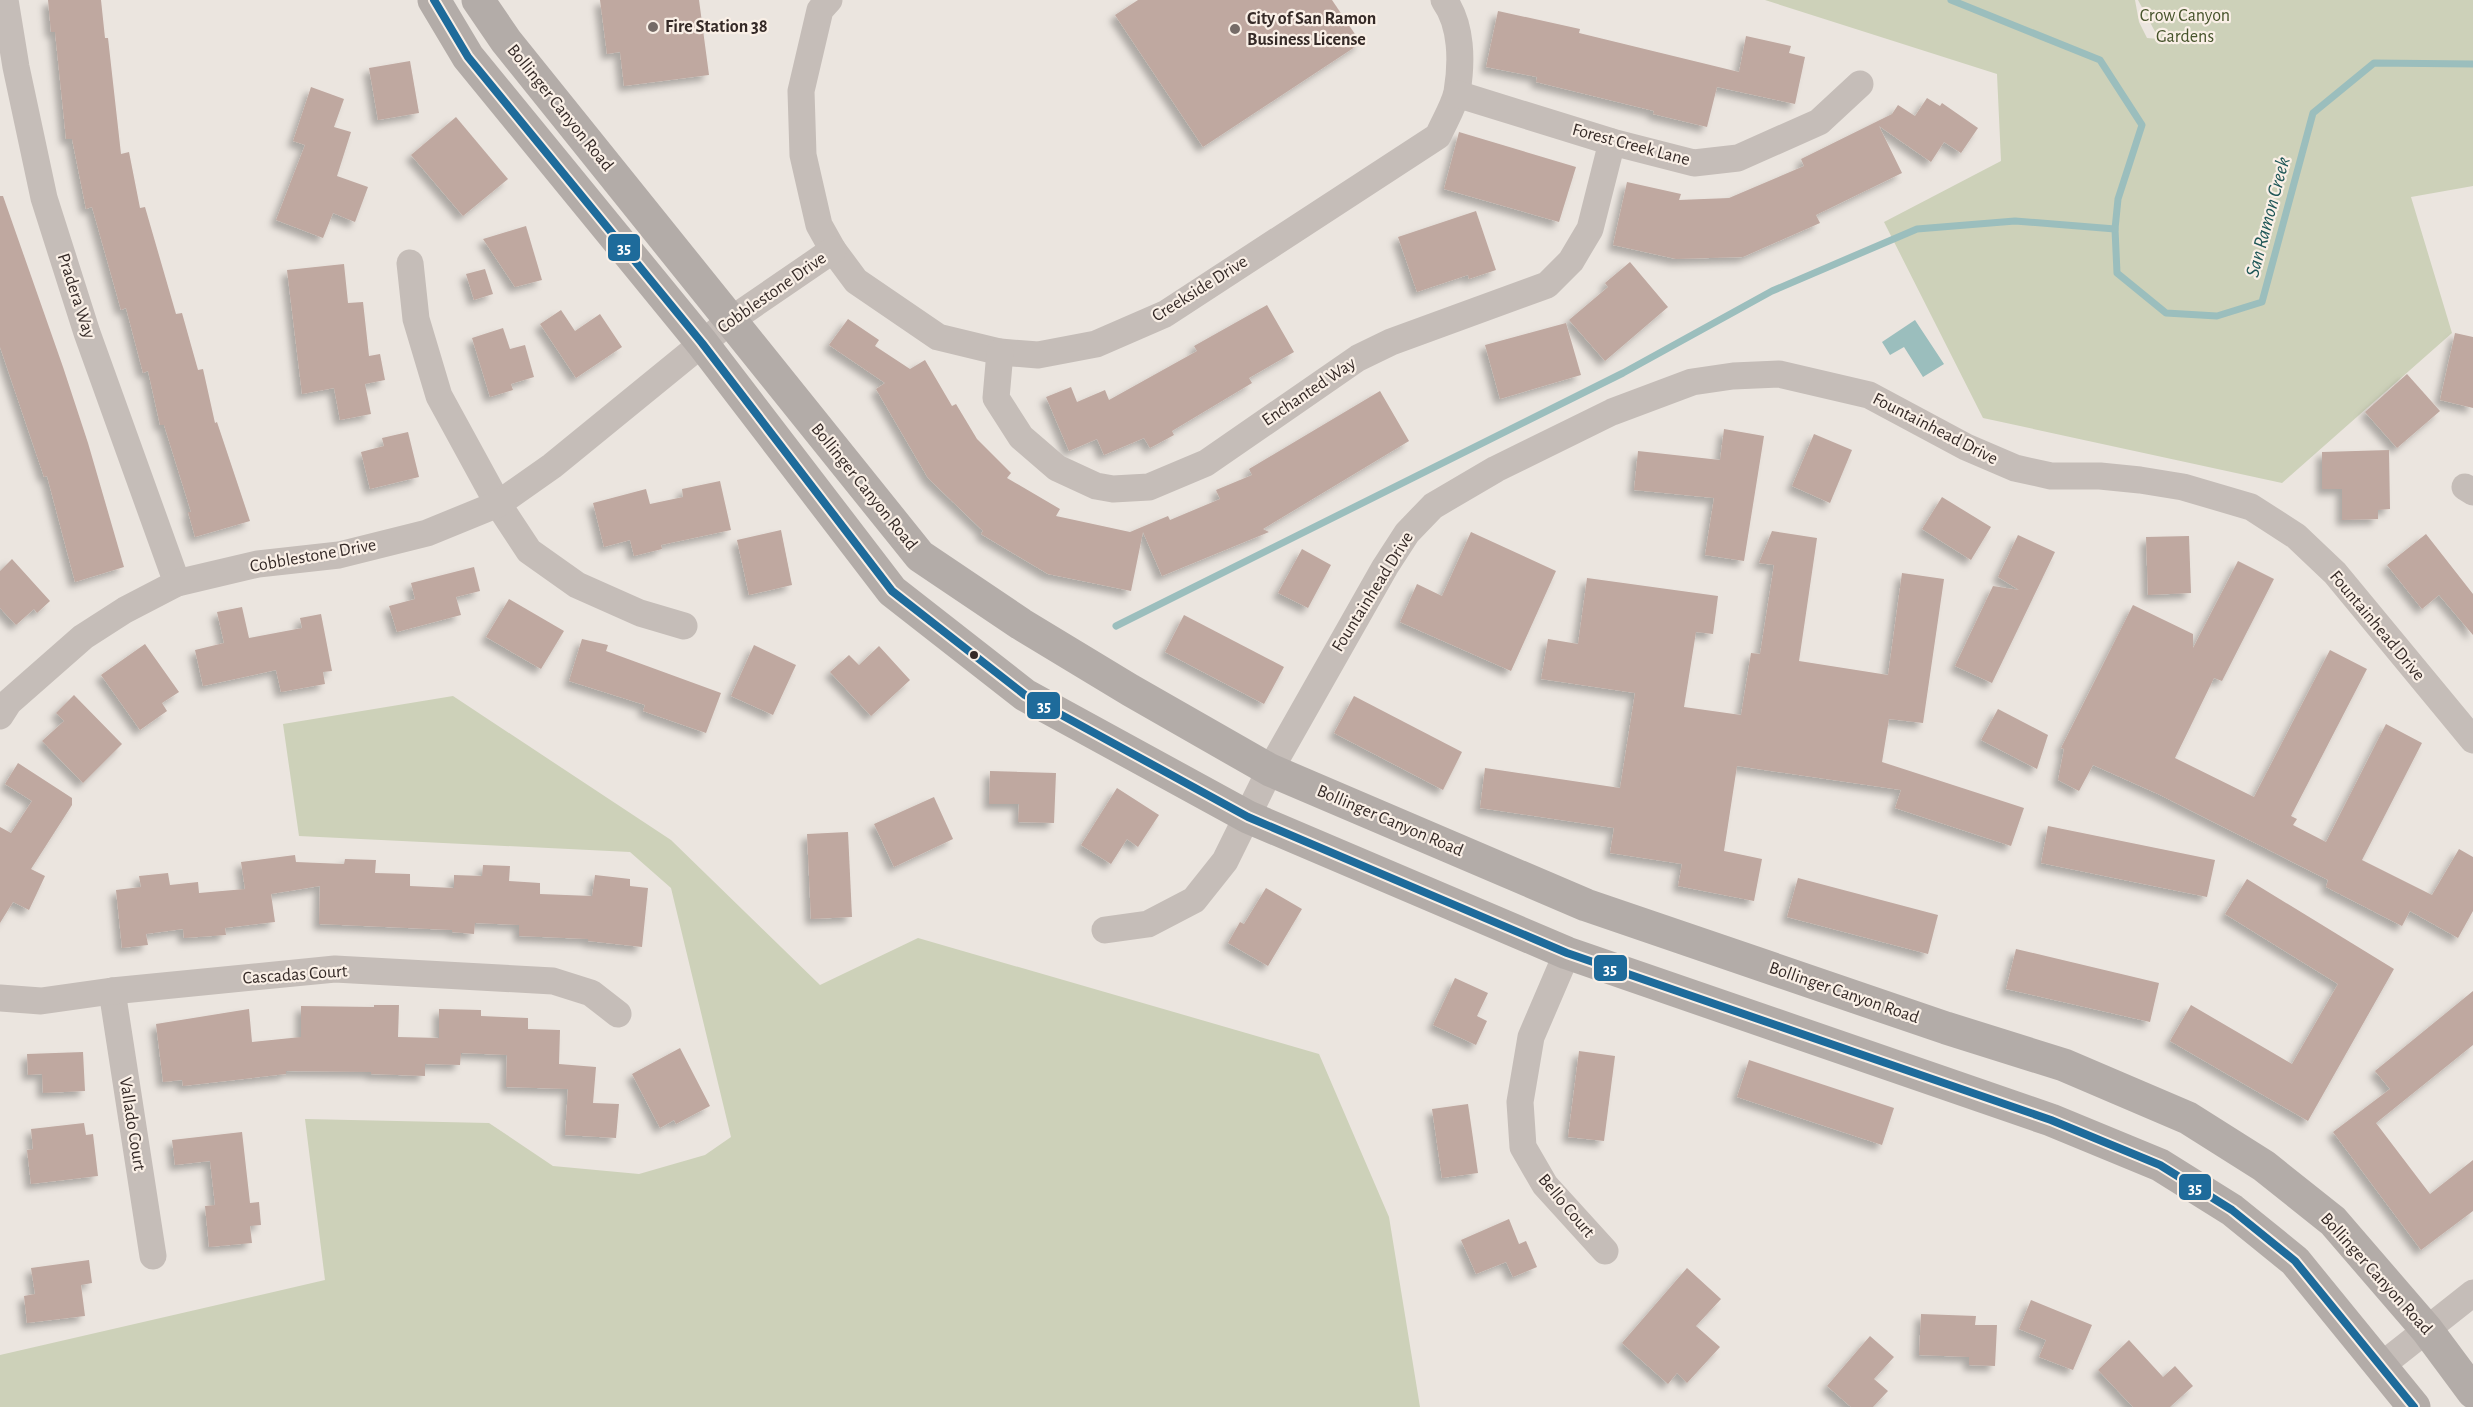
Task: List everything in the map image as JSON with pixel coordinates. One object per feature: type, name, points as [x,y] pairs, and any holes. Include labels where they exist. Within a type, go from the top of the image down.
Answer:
[{"type":"main road","name":"Bollinger Canyon Road","points":[[434,0],[468,57],[702,343],[892,591],[1025,695],[1248,817],[1567,953],[2040,1116],[2160,1165],[2232,1210],[2295,1261],[2414,1407]]},
{"type":"main road","name":"Bollinger Canyon Road","points":[[478,0],[506,41],[920,556],[1021,624],[1269,770],[1586,905],[1946,1028],[2064,1065],[2188,1118],[2264,1166],[2333,1221],[2427,1330],[2473,1392]]},
{"type":"street","name":"Pradera Way","points":[[5,0],[16,67],[44,198],[87,333],[177,583]]},
{"type":"street","name":"Creekside Drive","points":[[830,0],[820,10],[801,91],[803,155],[819,225],[833,250],[856,281],[938,337],[1000,352],[1038,355],[1096,344],[1165,314],[1438,136],[1457,94],[1459,37],[1449,7],[1444,0]]},
{"type":"street","name":"Forest Creek Lane","points":[[1457,94],[1612,142],[1694,163],[1738,158],[1819,123],[1860,84]]},
{"type":"street","name":"Enchanted Way","points":[[1000,352],[996,398],[1021,437],[1057,468],[1096,486],[1113,489],[1149,487],[1206,463],[1358,358],[1391,342],[1547,285],[1571,261],[1590,229],[1612,142]]},
{"type":"street","name":"Cobblestone Drive","points":[[0,716],[9,702],[83,637],[124,610],[177,583],[258,564],[339,555],[427,533],[498,504],[552,466],[731,320],[833,250]]},
{"type":"street","points":[[410,263],[416,319],[439,396],[498,504],[529,551],[577,585],[640,613],[684,627]]},
{"type":"street","name":"Fountainhead Drive","points":[[1105,930],[1148,924],[1194,900],[1225,861],[1269,770],[1385,567],[1407,533],[1433,506],[1496,469],[1612,412],[1692,382],[1733,376],[1768,375],[1810,380],[1869,395],[1956,442],[2015,468],[2051,476],[2100,476],[2151,482],[2183,488],[2251,507],[2296,536],[2335,573],[2473,740]]},
{"type":"street","name":"Bello Court","points":[[1567,953],[1531,1037],[1520,1101],[1523,1147],[1545,1185],[1605,1251]]},
{"type":"street","name":"Cascadas Court","points":[[0,999],[41,1000],[335,969],[553,981],[591,993],[618,1014]]},
{"type":"street","name":"Vallado Court","points":[[112,991],[153,1256]]},
{"type":"street","points":[[2382,1365],[2473,1293]]},
{"type":"green space","name":"Crow Canyon Gardens","points":[[1765,0],[2135,0],[2139,22],[2147,38],[2159,39],[2138,0],[2473,0],[2473,186],[2411,197],[2452,333],[2282,483],[1983,418],[1884,222],[2001,161],[1997,74]]},
{"type":"green space","points":[[453,696],[671,840],[820,985],[918,938],[1319,1054],[1389,1217],[1420,1407],[0,1407],[0,1355],[325,1280],[305,1119],[489,1123],[553,1166],[639,1174],[705,1155],[731,1137],[671,888],[630,852],[299,836],[283,724]]},
{"type":"water","points":[[1915,320],[1944,364],[1923,377],[1904,347],[1890,355],[1882,342]]},
{"type":"building","points":[[48,0],[101,0],[105,38],[108,38],[121,154],[129,152],[140,208],[145,207],[176,314],[182,313],[198,370],[203,369],[215,423],[217,422],[250,521],[195,537],[188,512],[191,512],[164,425],[160,425],[148,371],[143,373],[126,308],[121,310],[92,207],[86,209],[72,139],[66,139],[55,32],[51,32]]},
{"type":"building","name":"Fire Station 38","points":[[600,0],[699,0],[709,75],[624,86],[620,52],[607,54]]},
{"type":"building","points":[[1138,0],[1332,0],[1361,43],[1203,147],[1115,15]]},
{"type":"building","points":[[1498,11],[1580,29],[1579,33],[1739,72],[1746,36],[1791,46],[1789,53],[1805,57],[1795,104],[1717,87],[1707,127],[1653,114],[1654,111],[1536,82],[1537,77],[1486,67]]},
{"type":"building","points":[[410,61],[419,113],[378,120],[369,68]]},
{"type":"building","points":[[311,87],[344,99],[334,127],[351,132],[337,176],[368,187],[355,222],[333,213],[323,238],[276,220],[305,145],[293,141]]},
{"type":"building","points":[[1927,98],[1940,106],[1942,103],[1978,128],[1961,153],[1944,142],[1931,162],[1879,126],[1902,173],[1816,215],[1820,223],[1743,257],[1676,259],[1613,245],[1627,182],[1681,194],[1679,200],[1729,198],[1804,166],[1801,159],[1892,114],[1898,105],[1915,116]]},
{"type":"building","points":[[456,117],[508,179],[463,216],[411,155]]},
{"type":"building","points":[[1459,132],[1576,167],[1559,222],[1444,189]]},
{"type":"building","points":[[0,196],[3,196],[63,367],[124,567],[75,582],[47,476],[44,477],[0,347]]},
{"type":"building","points":[[1476,211],[1496,270],[1469,279],[1468,275],[1417,292],[1398,237]]},
{"type":"building","points":[[526,226],[542,280],[515,287],[483,239]]},
{"type":"building","points":[[1630,262],[1668,307],[1605,361],[1569,320],[1608,287],[1605,283]]},
{"type":"building","points":[[344,264],[348,303],[363,302],[369,356],[380,354],[385,380],[365,384],[371,414],[340,420],[334,388],[302,394],[287,270]]},
{"type":"building","points":[[485,269],[493,294],[474,300],[466,274]]},
{"type":"building","points":[[1267,305],[1294,352],[1249,378],[1252,383],[1172,431],[1174,435],[1150,448],[1144,438],[1104,455],[1097,439],[1069,451],[1046,397],[1071,387],[1077,402],[1105,390],[1109,400],[1197,351],[1194,346]]},
{"type":"building","points":[[561,310],[575,331],[600,314],[622,347],[576,378],[540,324]]},
{"type":"building","points":[[848,319],[879,340],[875,346],[910,369],[925,360],[952,406],[956,404],[977,439],[1011,473],[1007,478],[1060,509],[1056,516],[1130,532],[1168,516],[1170,520],[1220,499],[1216,490],[1252,475],[1249,469],[1380,391],[1409,441],[1263,529],[1269,532],[1162,576],[1143,532],[1131,591],[1048,574],[981,534],[983,531],[928,478],[876,389],[885,383],[829,345]]},
{"type":"building","points":[[1566,323],[1581,375],[1500,399],[1485,345]]},
{"type":"building","points":[[503,328],[510,349],[525,345],[534,377],[511,384],[513,390],[490,397],[472,338]]},
{"type":"building","points":[[2455,333],[2473,337],[2473,408],[2440,400]]},
{"type":"building","points":[[2407,374],[2440,411],[2397,448],[2365,412]]},
{"type":"building","points":[[1724,429],[1764,436],[1744,561],[1705,555],[1714,498],[1634,490],[1638,451],[1720,460]]},
{"type":"building","points":[[408,432],[419,477],[370,489],[361,452],[384,446],[382,438]]},
{"type":"building","points":[[1814,434],[1852,450],[1830,503],[1792,486]]},
{"type":"building","points":[[2389,450],[2390,509],[2378,510],[2378,519],[2342,520],[2342,489],[2322,489],[2322,452]]},
{"type":"building","points":[[720,481],[731,530],[661,545],[662,549],[634,556],[630,540],[604,547],[593,503],[646,489],[650,504],[683,497],[682,489]]},
{"type":"building","points":[[1942,497],[1991,527],[1971,560],[1922,529]]},
{"type":"building","points":[[781,530],[792,585],[749,595],[737,540]]},
{"type":"building","points":[[1772,531],[1817,538],[1799,661],[1888,675],[1902,573],[1944,579],[1923,723],[1889,719],[1882,762],[2024,808],[2011,846],[1895,808],[1901,790],[1737,766],[1724,851],[1762,859],[1754,901],[1678,886],[1682,864],[1610,853],[1614,828],[1480,808],[1485,768],[1620,788],[1635,693],[1541,679],[1548,639],[1578,644],[1587,578],[1718,596],[1713,634],[1696,632],[1684,707],[1741,715],[1751,653],[1760,654],[1774,565],[1759,563]]},
{"type":"building","points":[[1471,532],[1556,571],[1511,671],[1400,622],[1417,584],[1442,596]]},
{"type":"building","points":[[2426,534],[2473,594],[2473,635],[2439,595],[2422,609],[2387,565]]},
{"type":"building","points":[[2018,535],[2055,552],[1992,683],[1955,666],[1993,586],[2019,590],[1998,577]]},
{"type":"building","points":[[2189,536],[2191,593],[2148,595],[2146,537]]},
{"type":"building","points":[[1302,549],[1331,565],[1308,608],[1278,593]]},
{"type":"building","points":[[12,559],[50,601],[37,613],[34,609],[16,625],[0,608],[0,571]]},
{"type":"building","points":[[2238,561],[2274,579],[2222,681],[2214,678],[2175,758],[2254,797],[2330,650],[2367,669],[2291,816],[2297,819],[2293,825],[2326,842],[2386,724],[2422,743],[2362,860],[2432,895],[2459,849],[2473,857],[2473,911],[2458,938],[2410,911],[2402,926],[2326,887],[2328,880],[2158,794],[2093,765],[2079,791],[2058,780],[2064,749],[2061,748],[2133,605],[2193,634],[2193,648]]},
{"type":"building","points":[[474,567],[480,591],[456,597],[461,615],[397,632],[389,606],[415,599],[411,583]]},
{"type":"building","points":[[509,599],[564,631],[541,669],[486,637]]},
{"type":"building","points":[[242,607],[249,638],[302,628],[300,618],[321,614],[332,671],[323,672],[325,684],[281,692],[276,670],[203,686],[195,650],[224,643],[217,612]]},
{"type":"building","points":[[1184,615],[1284,667],[1264,704],[1165,652]]},
{"type":"building","points":[[582,639],[608,645],[606,651],[721,693],[706,733],[643,711],[645,705],[569,681]]},
{"type":"building","points":[[145,644],[179,692],[162,703],[167,711],[140,730],[101,675]]},
{"type":"building","points":[[754,645],[796,665],[773,715],[731,696]]},
{"type":"building","points":[[879,646],[910,680],[871,716],[830,672],[849,655],[859,665]]},
{"type":"building","points":[[74,695],[122,744],[83,783],[42,741],[64,721],[56,713]]},
{"type":"building","points":[[1354,696],[1462,752],[1443,790],[1334,733]]},
{"type":"building","points":[[1998,709],[2048,735],[2037,769],[1981,740]]},
{"type":"building","points":[[18,763],[72,798],[72,805],[31,869],[45,876],[29,910],[13,902],[0,923],[0,827],[11,833],[32,801],[5,784]]},
{"type":"building","points":[[990,771],[1056,773],[1054,823],[1018,822],[1019,804],[989,804]]},
{"type":"building","points":[[1117,788],[1159,815],[1138,847],[1127,839],[1111,864],[1081,845]]},
{"type":"building","points":[[934,797],[953,839],[894,867],[874,824]]},
{"type":"building","points":[[2048,826],[2215,860],[2207,897],[2041,863]]},
{"type":"building","points":[[848,832],[852,917],[811,919],[807,834]]},
{"type":"building","points":[[295,855],[296,862],[344,864],[345,859],[376,860],[375,873],[410,874],[410,886],[454,888],[454,875],[482,876],[483,865],[510,866],[509,881],[540,883],[540,894],[592,896],[595,875],[630,879],[630,886],[648,888],[642,947],[588,941],[588,939],[519,936],[519,925],[475,923],[474,934],[452,932],[452,930],[319,924],[320,886],[271,894],[275,922],[225,928],[226,935],[184,938],[183,929],[146,934],[148,945],[122,948],[116,890],[141,887],[139,876],[168,873],[170,885],[198,882],[199,893],[245,889],[241,862]]},
{"type":"building","points":[[1798,878],[1938,915],[1928,954],[1787,917]]},
{"type":"building","points":[[2247,879],[2394,969],[2308,1121],[2170,1041],[2191,1005],[2292,1064],[2338,984],[2225,914]]},
{"type":"building","points":[[1266,888],[1302,909],[1268,966],[1228,943],[1240,922],[1244,924]]},
{"type":"building","points":[[2016,949],[2159,983],[2150,1022],[2006,989]]},
{"type":"building","points":[[1455,978],[1488,993],[1477,1016],[1487,1021],[1476,1045],[1433,1025]]},
{"type":"building","points":[[2473,991],[2473,1045],[2376,1123],[2430,1194],[2473,1160],[2473,1211],[2421,1250],[2333,1132],[2390,1089],[2375,1071]]},
{"type":"building","points":[[374,1005],[399,1005],[398,1037],[439,1038],[439,1009],[481,1010],[481,1016],[528,1018],[528,1029],[560,1030],[559,1064],[596,1067],[593,1103],[619,1104],[616,1138],[565,1135],[568,1089],[506,1087],[507,1055],[461,1053],[460,1065],[425,1064],[425,1076],[371,1074],[371,1072],[286,1071],[286,1074],[183,1086],[182,1080],[163,1082],[156,1024],[249,1009],[252,1042],[301,1037],[301,1006],[374,1007]]},
{"type":"building","points":[[680,1048],[710,1106],[676,1124],[674,1120],[660,1128],[632,1074]]},
{"type":"building","points":[[1579,1051],[1615,1056],[1604,1141],[1568,1137]]},
{"type":"building","points":[[83,1052],[85,1091],[43,1093],[42,1074],[28,1075],[27,1054]]},
{"type":"building","points":[[1749,1060],[1894,1108],[1882,1145],[1737,1097]]},
{"type":"building","points":[[1468,1104],[1478,1173],[1442,1178],[1432,1109]]},
{"type":"building","points":[[84,1123],[86,1135],[93,1134],[98,1176],[31,1184],[27,1150],[33,1149],[31,1129]]},
{"type":"building","points":[[242,1132],[250,1203],[259,1202],[261,1225],[250,1226],[252,1243],[209,1247],[205,1206],[215,1205],[210,1161],[175,1165],[172,1140]]},
{"type":"building","points":[[1509,1219],[1519,1244],[1526,1241],[1537,1267],[1513,1277],[1506,1262],[1476,1274],[1461,1240]]},
{"type":"building","points":[[89,1260],[92,1283],[81,1285],[85,1316],[27,1323],[24,1296],[35,1294],[31,1268]]},
{"type":"building","points":[[1687,1268],[1721,1299],[1696,1326],[1720,1347],[1687,1383],[1677,1373],[1668,1384],[1622,1343]]},
{"type":"building","points":[[2031,1300],[2092,1325],[2073,1370],[2039,1357],[2046,1340],[2019,1329]]},
{"type":"building","points":[[1921,1314],[1976,1316],[1975,1325],[1997,1325],[1995,1366],[1969,1365],[1969,1357],[1919,1355]]},
{"type":"building","points":[[1870,1336],[1894,1357],[1874,1379],[1888,1391],[1873,1407],[1851,1407],[1827,1386]]},
{"type":"building","points":[[2129,1340],[2163,1377],[2175,1366],[2193,1386],[2170,1407],[2133,1407],[2098,1370]]},
{"type":"waterway","name":"San Ramon Creek","points":[[1951,0],[2100,60],[2142,125],[2118,199],[2115,229],[2117,273],[2166,313],[2217,316],[2262,302],[2313,113],[2374,63],[2473,64]]},
{"type":"waterway","points":[[1116,626],[1623,373],[1772,291],[1917,229],[2015,221],[2115,229]]},
{"type":"transit line","name":"35","points":[[434,0],[468,57],[702,343],[892,591],[1025,695],[1248,817],[1567,953],[2051,1120],[2160,1165],[2232,1210],[2295,1261],[2414,1407]]},
{"type":"place","name":"Fire Station 38","points":[[653,27]]},
{"type":"place","name":"City of San Ramon Business License","points":[[1235,29]]}]
